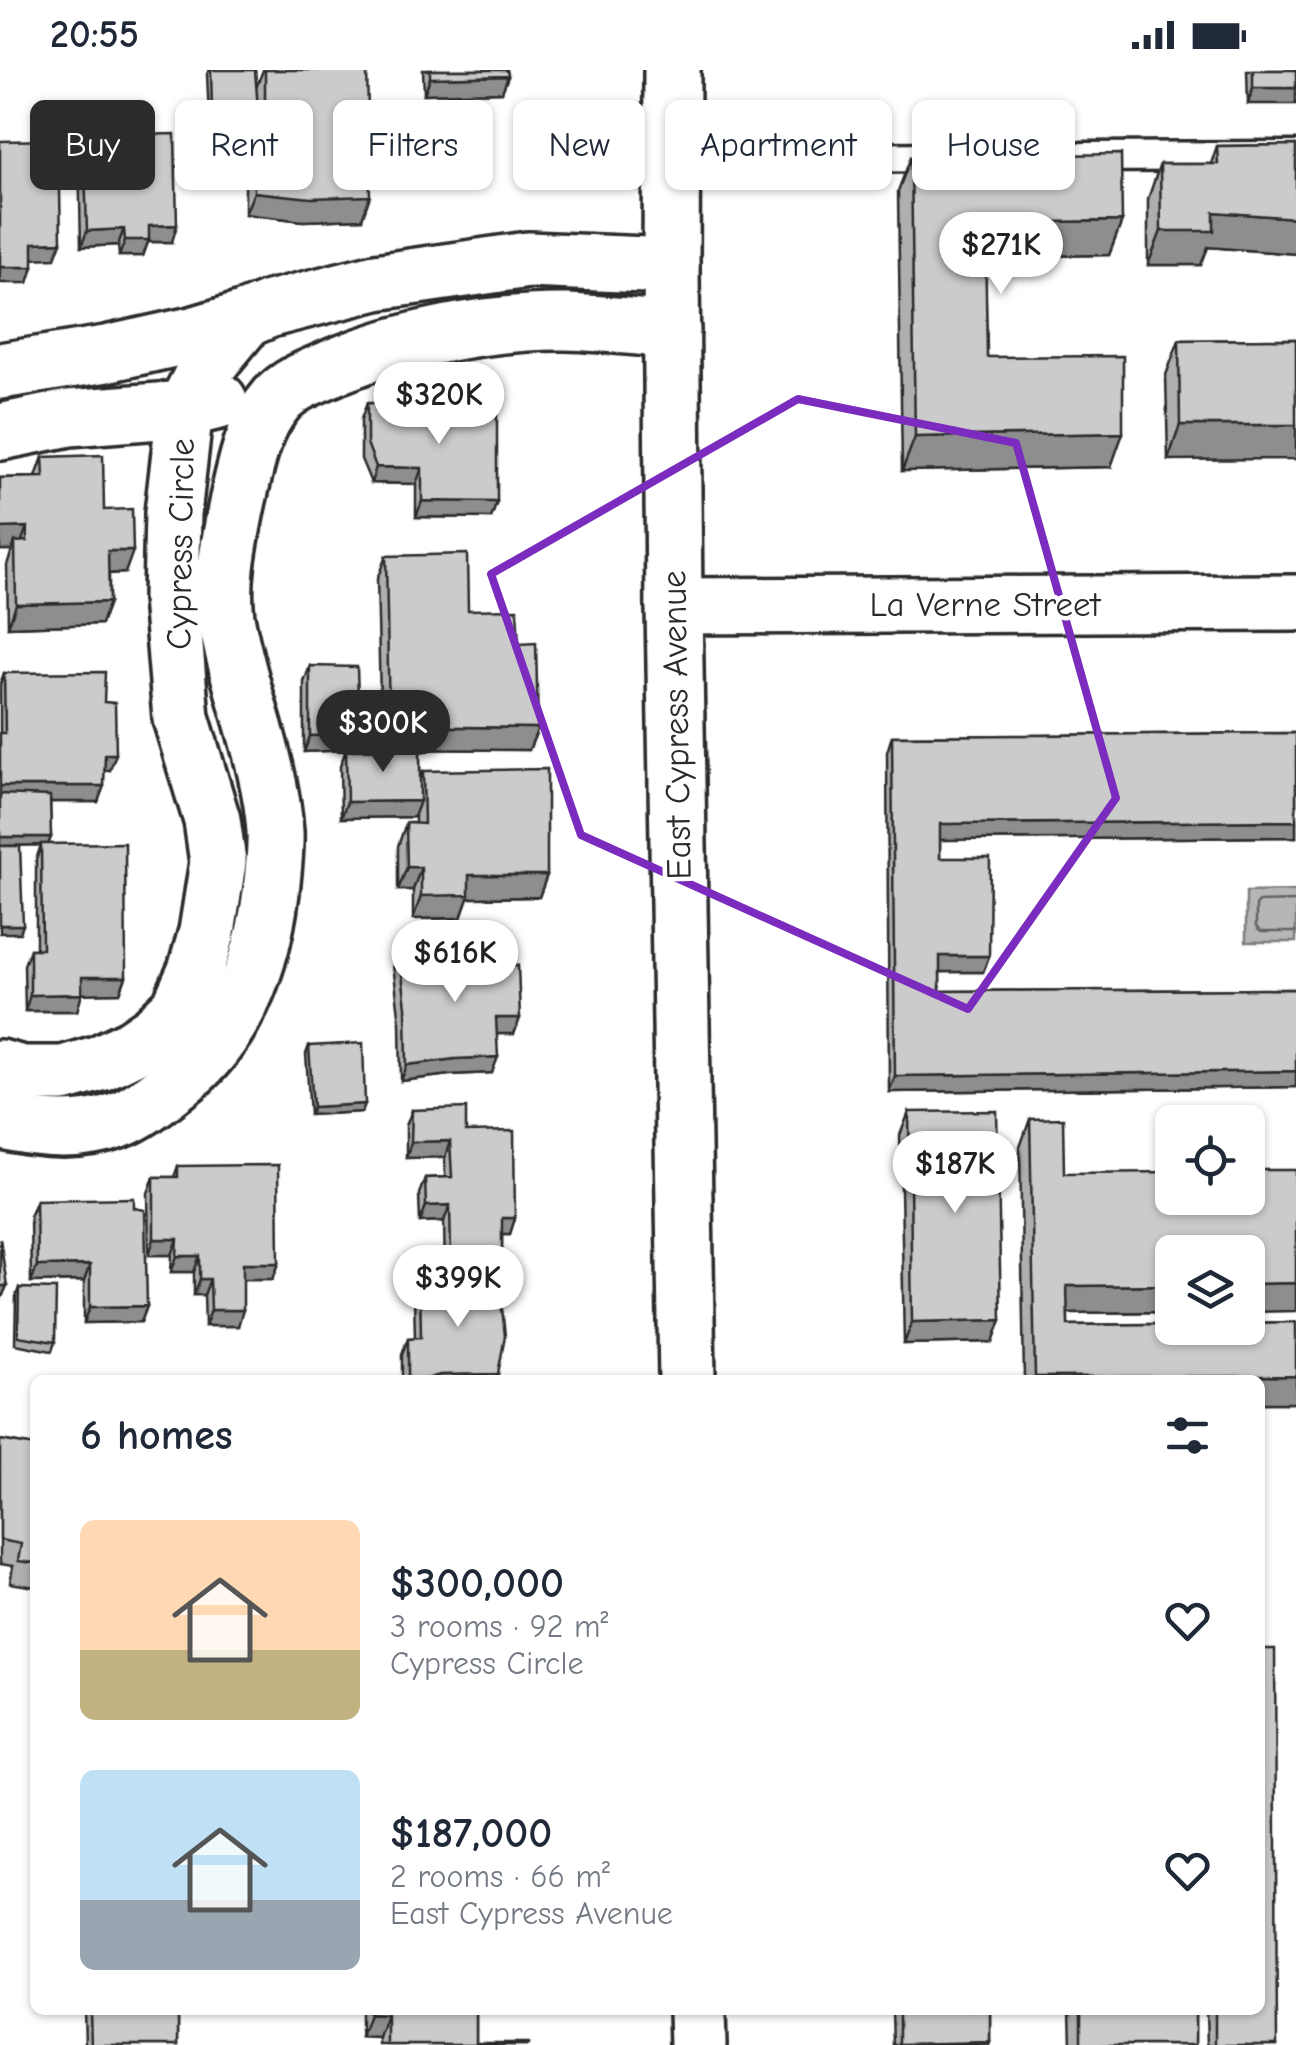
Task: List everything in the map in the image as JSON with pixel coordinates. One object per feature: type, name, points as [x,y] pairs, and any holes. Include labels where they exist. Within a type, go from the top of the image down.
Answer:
[{"type":"street","name":"East Cypress Avenue","points":[[671,100],[672,70]]},
{"type":"street","name":"East Cypress Avenue","points":[[670,190],[687,1375]]},
{"type":"street","points":[[0,371],[196,334],[270,309],[376,282],[528,260],[671,266]]},
{"type":"street","name":"Cypress Circle","points":[[0,1068],[22,1074],[63,1074],[100,1063],[133,1047],[179,1009],[196,971],[207,932],[218,862],[217,841],[181,718],[171,598],[174,513],[185,408],[204,370],[246,319]]},
{"type":"street","name":"Cypress Circle","points":[[0,432],[69,418],[185,408],[299,382],[361,356],[468,329],[564,322],[672,330]]},
{"type":"street","name":"Cypress Circle","points":[[0,1121],[52,1131],[86,1128],[119,1120],[147,1105],[190,1072],[218,1042],[236,1014],[254,973],[266,930],[275,832],[226,614],[226,575],[247,456],[277,398],[299,382]]},
{"type":"street","name":"La Verne Street","points":[[674,606],[1296,604]]},
{"type":"street","points":[[697,2015],[698,2045]]},
{"type":"lane","points":[[1075,157],[1296,156]]},
{"type":"highlighted area","points":[[798,399],[1016,443],[1116,798],[968,1009],[581,835],[491,574]]},
{"type":"water","points":[[1296,891],[1296,942],[1246,942],[1246,892]]},
{"type":"building","points":[[211,70],[255,70],[257,100],[212,100]]},
{"type":"building","points":[[265,70],[367,70],[368,100],[333,100],[333,190],[370,190],[370,196],[311,198],[254,192],[313,190],[313,100],[265,100]]},
{"type":"building","points":[[430,70],[507,70],[508,76],[430,78]]},
{"type":"building","points":[[1253,70],[1296,70],[1296,88],[1253,88]]},
{"type":"building","points":[[155,134],[175,134],[177,225],[149,226],[149,240],[125,240],[124,229],[87,231],[86,190],[155,190]]},
{"type":"building","points":[[30,140],[30,190],[60,190],[61,242],[33,243],[33,267],[0,267],[0,141]]},
{"type":"building","points":[[1296,145],[1296,218],[1214,212],[1214,231],[1161,231],[1160,164],[1218,164],[1217,146]]},
{"type":"building","points":[[1121,154],[1122,221],[1042,222],[1043,232],[985,233],[987,357],[1123,356],[1123,433],[915,437],[911,157],[912,190],[1075,190],[1075,155]]},
{"type":"building","points":[[1296,339],[1296,425],[1180,425],[1179,340]]},
{"type":"building","points":[[367,403],[497,405],[497,502],[422,501],[422,468],[376,467],[367,443]]},
{"type":"building","points":[[103,455],[104,510],[132,509],[133,551],[108,551],[109,602],[16,604],[15,542],[27,541],[27,527],[0,528],[0,478],[44,477],[43,457]]},
{"type":"building","points":[[467,554],[468,610],[517,609],[519,644],[536,643],[538,728],[389,726],[386,556]]},
{"type":"building","points":[[310,666],[357,667],[358,699],[381,699],[381,733],[310,736]]},
{"type":"building","points":[[105,672],[104,702],[115,703],[116,754],[105,754],[104,786],[0,786],[0,733],[5,733],[4,673]]},
{"type":"building","points":[[1296,733],[1296,821],[940,824],[940,858],[990,858],[989,956],[940,956],[940,991],[1296,989],[1296,1071],[895,1076],[892,736]]},
{"type":"building","points":[[420,749],[420,801],[347,802],[346,750]]},
{"type":"building","points":[[547,769],[547,875],[469,875],[469,895],[421,896],[421,867],[407,867],[406,823],[424,824],[423,771]]},
{"type":"building","points":[[0,794],[50,796],[51,837],[0,837]]},
{"type":"building","points":[[125,843],[126,977],[82,977],[82,994],[30,995],[30,949],[42,949],[41,844]]},
{"type":"building","points":[[0,846],[20,846],[23,925],[0,925]]},
{"type":"building","points":[[443,947],[443,958],[478,957],[477,966],[518,965],[520,1018],[496,1018],[498,1057],[407,1065],[399,949]]},
{"type":"building","points":[[363,1043],[365,1104],[313,1107],[309,1046]]},
{"type":"building","points":[[466,1108],[466,1132],[514,1131],[515,1218],[502,1218],[502,1253],[451,1254],[450,1205],[426,1206],[425,1178],[452,1177],[450,1141],[411,1142],[412,1110]]},
{"type":"building","points":[[997,1111],[1001,1320],[912,1322],[909,1112]]},
{"type":"building","points":[[1063,1118],[1064,1173],[1155,1172],[1155,1215],[1265,1215],[1265,1170],[1296,1170],[1296,1283],[1265,1284],[1265,1235],[1155,1235],[1155,1285],[1067,1286],[1068,1325],[1155,1324],[1155,1345],[1265,1345],[1265,1323],[1296,1322],[1296,1376],[1035,1375],[1030,1119]]},
{"type":"building","points":[[278,1165],[279,1263],[243,1263],[243,1310],[211,1310],[210,1279],[200,1279],[200,1256],[177,1256],[178,1239],[154,1239],[154,1177],[178,1177],[178,1166]]},
{"type":"building","points":[[134,1198],[134,1208],[145,1210],[147,1306],[90,1307],[90,1265],[37,1266],[36,1200]]},
{"type":"building","points":[[0,1238],[7,1286],[0,1286]]},
{"type":"building","points":[[499,1280],[505,1336],[498,1374],[408,1375],[408,1338],[421,1337],[420,1281]]},
{"type":"building","points":[[19,1288],[56,1289],[55,1342],[18,1336]]},
{"type":"building","points":[[0,1440],[30,1445],[30,1562],[18,1561],[21,1544],[0,1540]]},
{"type":"building","points":[[1265,1649],[1275,1649],[1277,2045],[1215,2045],[1215,2015],[1265,2015]]},
{"type":"building","points":[[90,2015],[178,2015],[178,2045],[91,2045]]},
{"type":"building","points":[[387,2015],[476,2015],[476,2043],[528,2043],[528,2045],[387,2045]]},
{"type":"building","points":[[899,2015],[990,2015],[990,2042],[899,2044]]},
{"type":"building","points":[[1081,2015],[1195,2015],[1195,2045],[1081,2045]]}]
